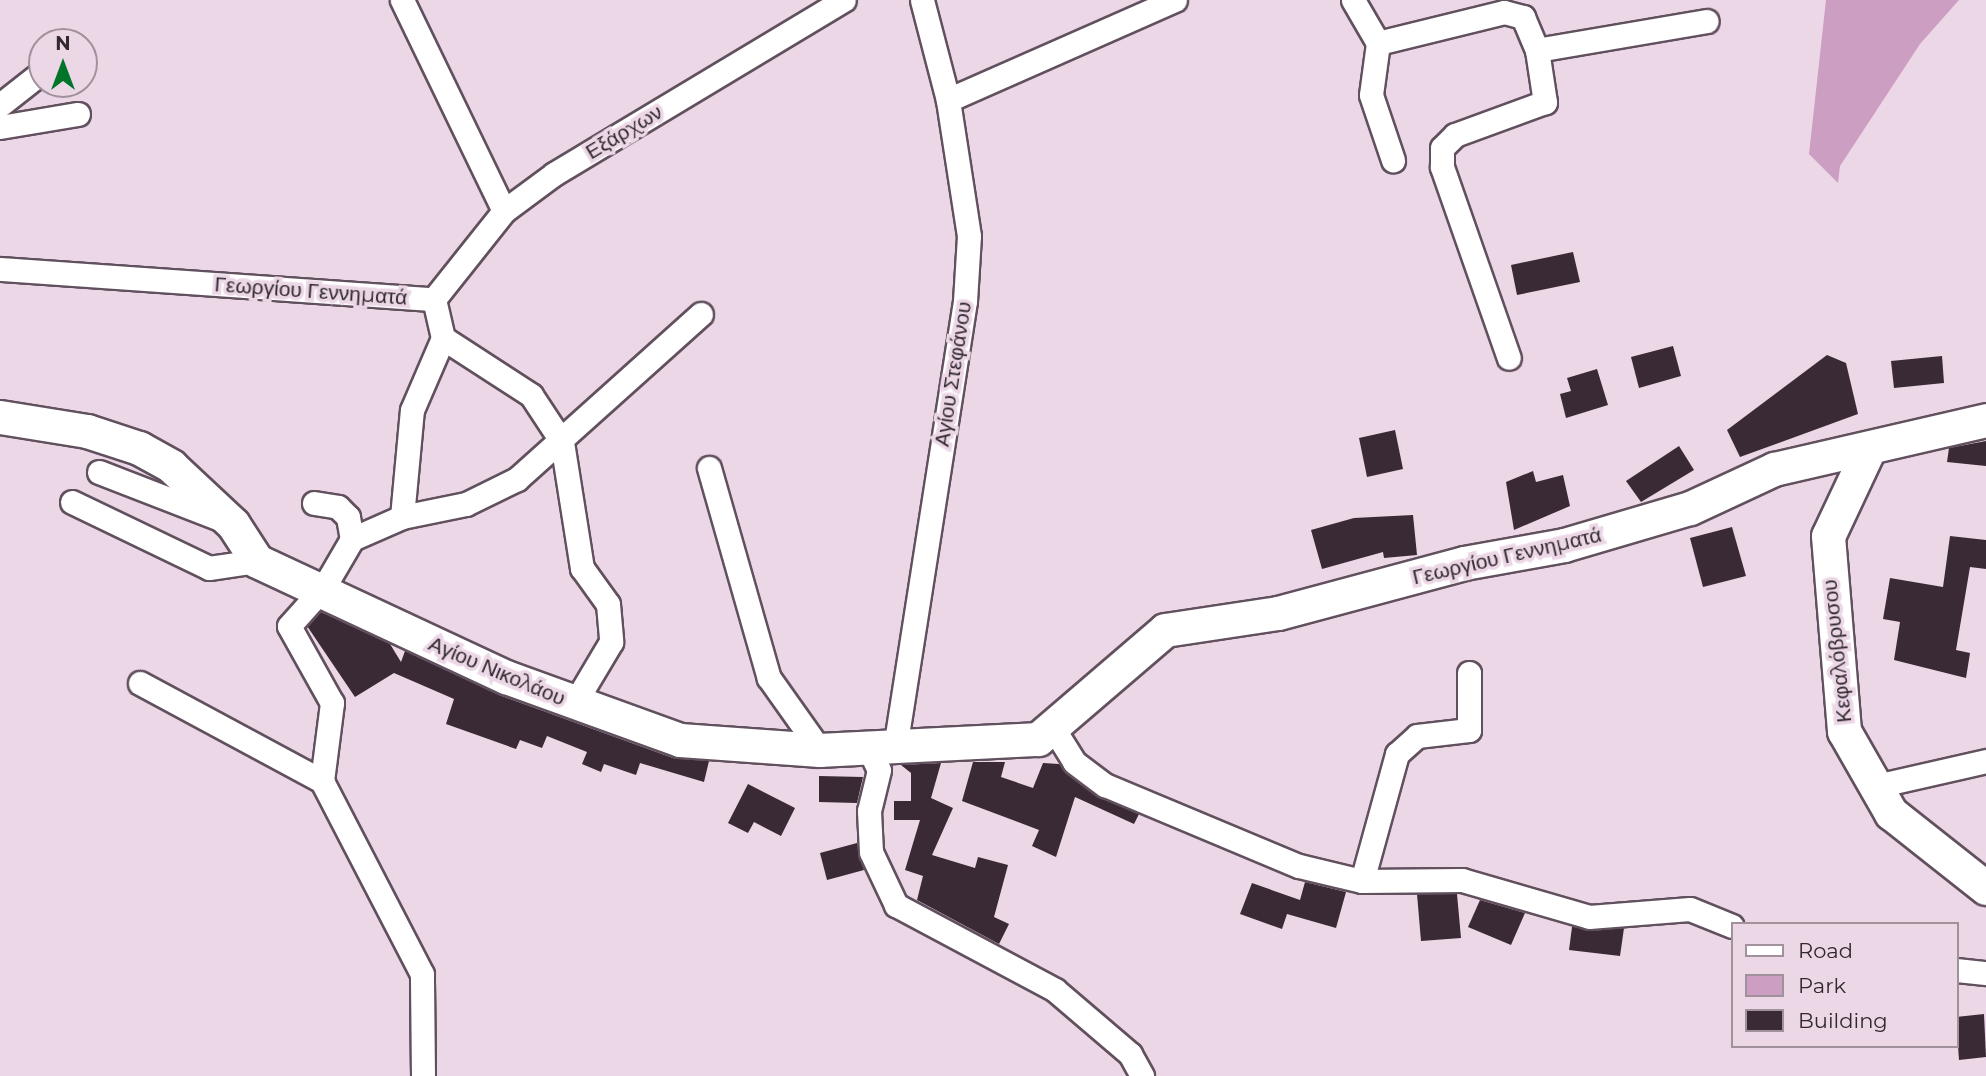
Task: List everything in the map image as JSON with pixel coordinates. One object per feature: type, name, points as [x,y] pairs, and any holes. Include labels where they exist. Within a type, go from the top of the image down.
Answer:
[{"type":"street","points":[[402,0],[504,211]]},
{"type":"street","name":"Εξάρχων","points":[[434,299],[504,211],[554,174],[844,0]]},
{"type":"street","name":"Αγίου Στεφάνου","points":[[882,749],[965,301],[969,236],[948,100],[922,0]]},
{"type":"street","points":[[948,100],[1124,10],[1175,0]]},
{"type":"street","points":[[1353,0],[1378,44],[1371,95],[1393,160]]},
{"type":"street","points":[[1378,44],[1504,12],[1522,17],[1537,50],[1545,102],[1455,135],[1442,148],[1442,167],[1509,359]]},
{"type":"street","points":[[1537,50],[1707,21]]},
{"type":"street","points":[[0,105],[28,83]]},
{"type":"street","points":[[0,127],[78,114]]},
{"type":"street","name":"Γεωργίου Γεννηματά","points":[[0,269],[434,299],[443,338]]},
{"type":"street","points":[[322,781],[332,703],[289,626],[324,587],[352,539],[402,517],[466,504],[517,479],[562,442],[594,403],[701,314]]},
{"type":"street","points":[[402,517],[412,410],[443,338],[531,395],[562,442],[582,568],[608,604],[611,642],[574,704]]},
{"type":"street","points":[[0,417],[86,431],[139,447],[172,466],[233,524],[257,561],[209,568],[72,502]]},
{"type":"street","name":"Γεωργίου Γεννηματά","points":[[1055,730],[1165,630],[1278,613],[1464,563],[1564,545],[1690,508],[1774,470],[1986,420]]},
{"type":"street","name":"Κεφαλόβρυσου","points":[[1869,449],[1836,511],[1828,564],[1842,722],[1872,788],[1917,837],[1986,888]]},
{"type":"street","points":[[709,468],[769,678],[820,750]]},
{"type":"street","points":[[99,472],[233,524]]},
{"type":"street","points":[[314,503],[338,507],[348,517],[352,539]]},
{"type":"street","name":"Αγίου Νικολάου","points":[[257,561],[324,587],[470,662],[574,704],[704,744],[820,750],[882,749],[1027,741],[1055,730]]},
{"type":"street","points":[[1362,881],[1397,754],[1417,736],[1469,730],[1469,673]]},
{"type":"street","points":[[140,683],[322,781],[422,974],[423,1076]]},
{"type":"street","points":[[1055,730],[1074,762],[1105,785],[1234,843],[1362,881],[1462,880],[1589,917],[1690,909],[1730,925]]},
{"type":"street","points":[[882,749],[869,811],[872,852],[897,905],[1055,990],[1130,1054],[1142,1076]]},
{"type":"street","points":[[1872,788],[1986,761]]},
{"type":"street","points":[[1958,970],[1986,973]]},
{"type":"green space","points":[[1826,0],[1959,0],[1920,44],[1840,166],[1838,183],[1809,154]]},
{"type":"building","points":[[1573,252],[1580,282],[1517,295],[1511,265]]},
{"type":"building","points":[[1673,346],[1681,376],[1639,388],[1631,357]]},
{"type":"building","points":[[1827,355],[1846,363],[1858,414],[1740,457],[1727,430]]},
{"type":"building","points":[[1942,356],[1944,383],[1894,388],[1891,361]]},
{"type":"building","points":[[1597,369],[1608,405],[1566,418],[1560,394],[1571,391],[1567,378]]},
{"type":"building","points":[[1395,430],[1403,469],[1367,477],[1359,438]]},
{"type":"building","points":[[1986,441],[1986,466],[1947,462],[1949,448]]},
{"type":"building","points":[[1679,446],[1694,470],[1641,502],[1626,481]]},
{"type":"building","points":[[1533,471],[1536,482],[1563,475],[1570,506],[1514,530],[1506,482]]},
{"type":"building","points":[[1413,515],[1417,555],[1384,558],[1383,552],[1322,569],[1311,530],[1354,518]]},
{"type":"building","points":[[1732,527],[1746,576],[1703,587],[1690,538]]},
{"type":"building","points":[[1950,536],[1986,540],[1986,569],[1970,567],[1956,650],[1970,653],[1966,678],[1894,660],[1900,622],[1883,619],[1890,578],[1943,587]]},
{"type":"building","points":[[321,612],[390,644],[401,662],[405,651],[499,695],[673,758],[709,761],[704,782],[640,763],[636,775],[604,764],[601,772],[582,764],[587,752],[547,736],[542,748],[520,740],[516,749],[446,724],[454,699],[394,673],[355,697],[307,626]]},
{"type":"building","points":[[973,762],[1005,762],[1001,777],[1033,788],[1043,763],[1059,764],[1097,796],[1139,814],[1134,824],[1075,797],[1056,857],[1032,846],[1039,830],[962,801]]},
{"type":"building","points":[[941,763],[931,798],[953,808],[932,855],[975,868],[978,857],[1008,865],[994,917],[1009,924],[999,944],[917,900],[923,876],[905,870],[920,820],[894,820],[894,801],[911,801],[911,773],[901,765]]},
{"type":"building","points":[[819,776],[863,777],[857,803],[819,802]]},
{"type":"building","points":[[748,784],[795,808],[781,836],[754,822],[748,833],[728,823]]},
{"type":"building","points":[[857,843],[864,870],[827,880],[820,853]]},
{"type":"building","points":[[1305,882],[1346,892],[1336,928],[1287,914],[1282,929],[1240,914],[1252,883],[1300,900]]},
{"type":"building","points":[[1417,894],[1457,894],[1461,938],[1421,941]]},
{"type":"building","points":[[1480,900],[1525,913],[1511,945],[1468,927]]},
{"type":"building","points":[[1572,927],[1624,928],[1620,956],[1569,950]]},
{"type":"building","points":[[1984,1014],[1986,1057],[1959,1060],[1958,1017]]}]
